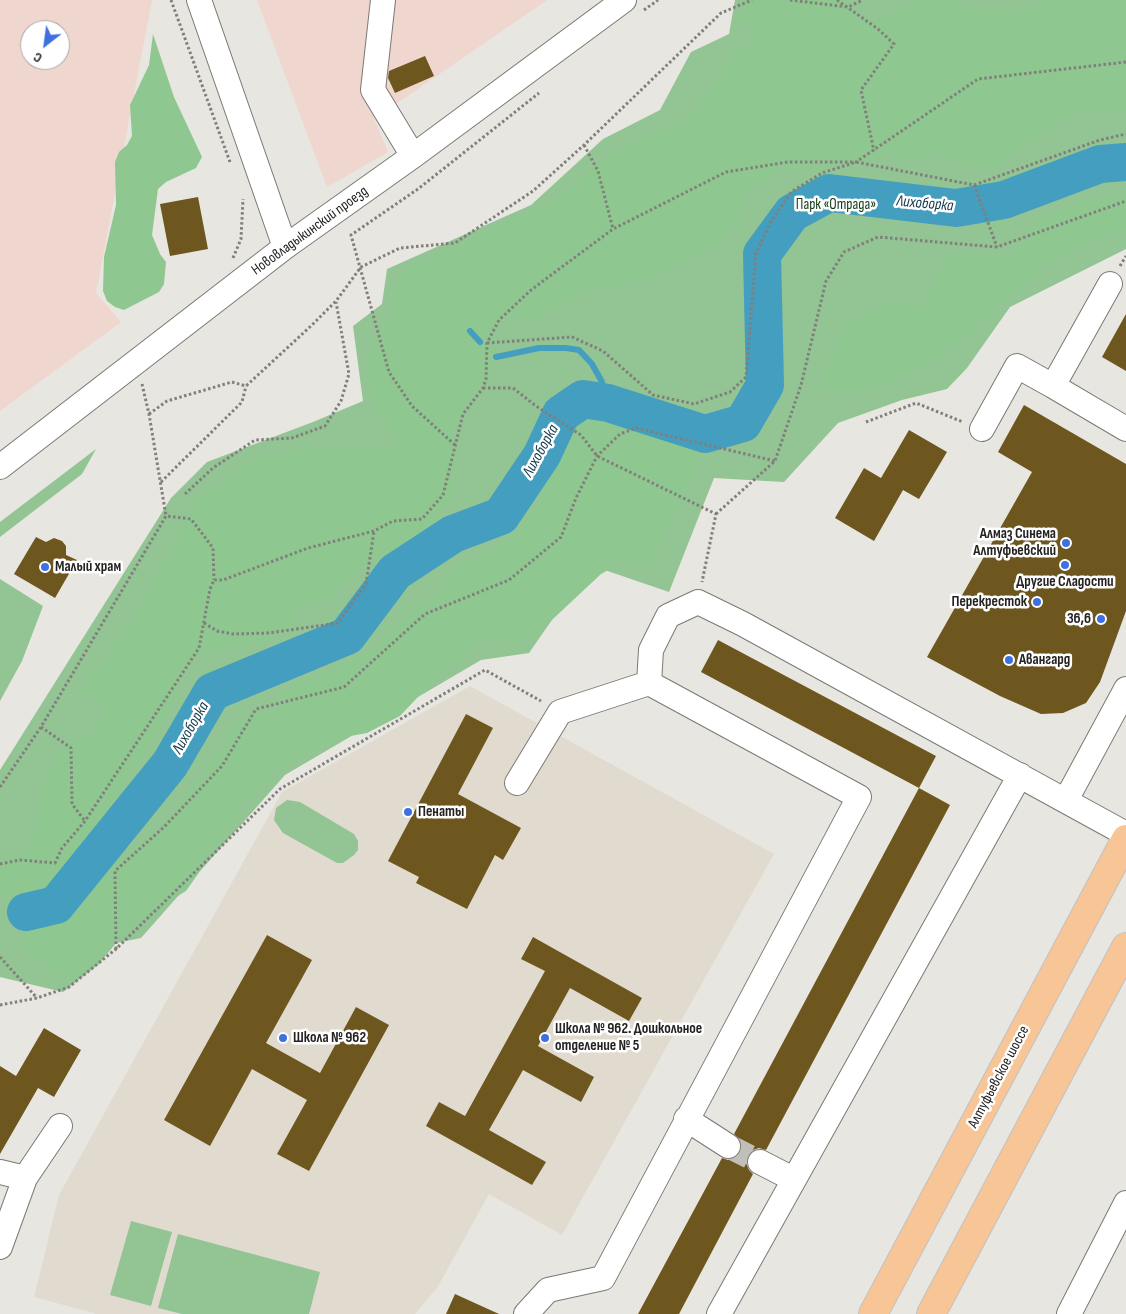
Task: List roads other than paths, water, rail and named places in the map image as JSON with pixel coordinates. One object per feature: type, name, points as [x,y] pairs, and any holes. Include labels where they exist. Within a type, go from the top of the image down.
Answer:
[{"type":"main road","name":"Алтуфьевское шоссе","points":[[873,1314],[1126,840]]},
{"type":"main road","points":[[931,1314],[1126,947]]},
{"type":"street","points":[[199,0],[285,247]]},
{"type":"street","points":[[383,0],[373,90],[414,156]]},
{"type":"street","name":"Нововладыкинский проезд","points":[[0,467],[285,247],[414,156],[624,0]]},
{"type":"street","points":[[1053,386],[1110,284]]},
{"type":"street","points":[[982,429],[1017,366],[1126,428]]},
{"type":"street","points":[[649,683],[651,650],[668,616],[698,602],[744,624],[1020,774],[1126,834]]},
{"type":"street","points":[[518,783],[560,712],[649,683],[859,797],[603,1278],[548,1290],[526,1314]]},
{"type":"street","points":[[1066,800],[1126,689]]},
{"type":"street","points":[[720,1314],[793,1179],[1020,774]]},
{"type":"street","points":[[686,1119],[728,1146]]},
{"type":"street","points":[[0,1247],[25,1178],[60,1126]]},
{"type":"street","points":[[760,1162],[793,1179]]},
{"type":"street","points":[[0,1172],[25,1178]]},
{"type":"street","points":[[1069,1314],[1126,1203]]},
{"type":"waterway","name":"Лихоборка","points":[[26,912],[56,905],[170,764],[212,692],[347,636],[395,572],[453,534],[501,516],[542,455],[561,414],[583,399],[608,403],[705,434],[743,423],[765,385],[762,254],[792,213],[829,193],[956,208],[1004,200],[1100,164],[1126,162]]},
{"type":"waterway","points":[[470,331],[480,342]]},
{"type":"waterway","points":[[496,357],[539,348],[579,350],[592,364],[602,382],[605,398],[608,403]]},
{"type":"tunnel","points":[[728,1146],[760,1162]]},
{"type":"place","name":"Алмаз Синема Алтуфьевский","points":[[1066,543]]},
{"type":"place","name":"Другие Сладости","points":[[1065,565]]},
{"type":"place","name":"Малый храм","points":[[45,567]]},
{"type":"place","name":"Перекресток","points":[[1037,602]]},
{"type":"place","name":"36,6","points":[[1101,619]]},
{"type":"place","name":"Авангард","points":[[1009,660]]},
{"type":"place","name":"Пенаты","points":[[408,812]]},
{"type":"place","name":"Школа № 962","points":[[283,1038]]},
{"type":"place","name":"Школа № 962. Дошкольное отделение № 5","points":[[545,1038]]},
{"type":"park label","name":"Парк «Отрада»","points":[[836,205]]}]
